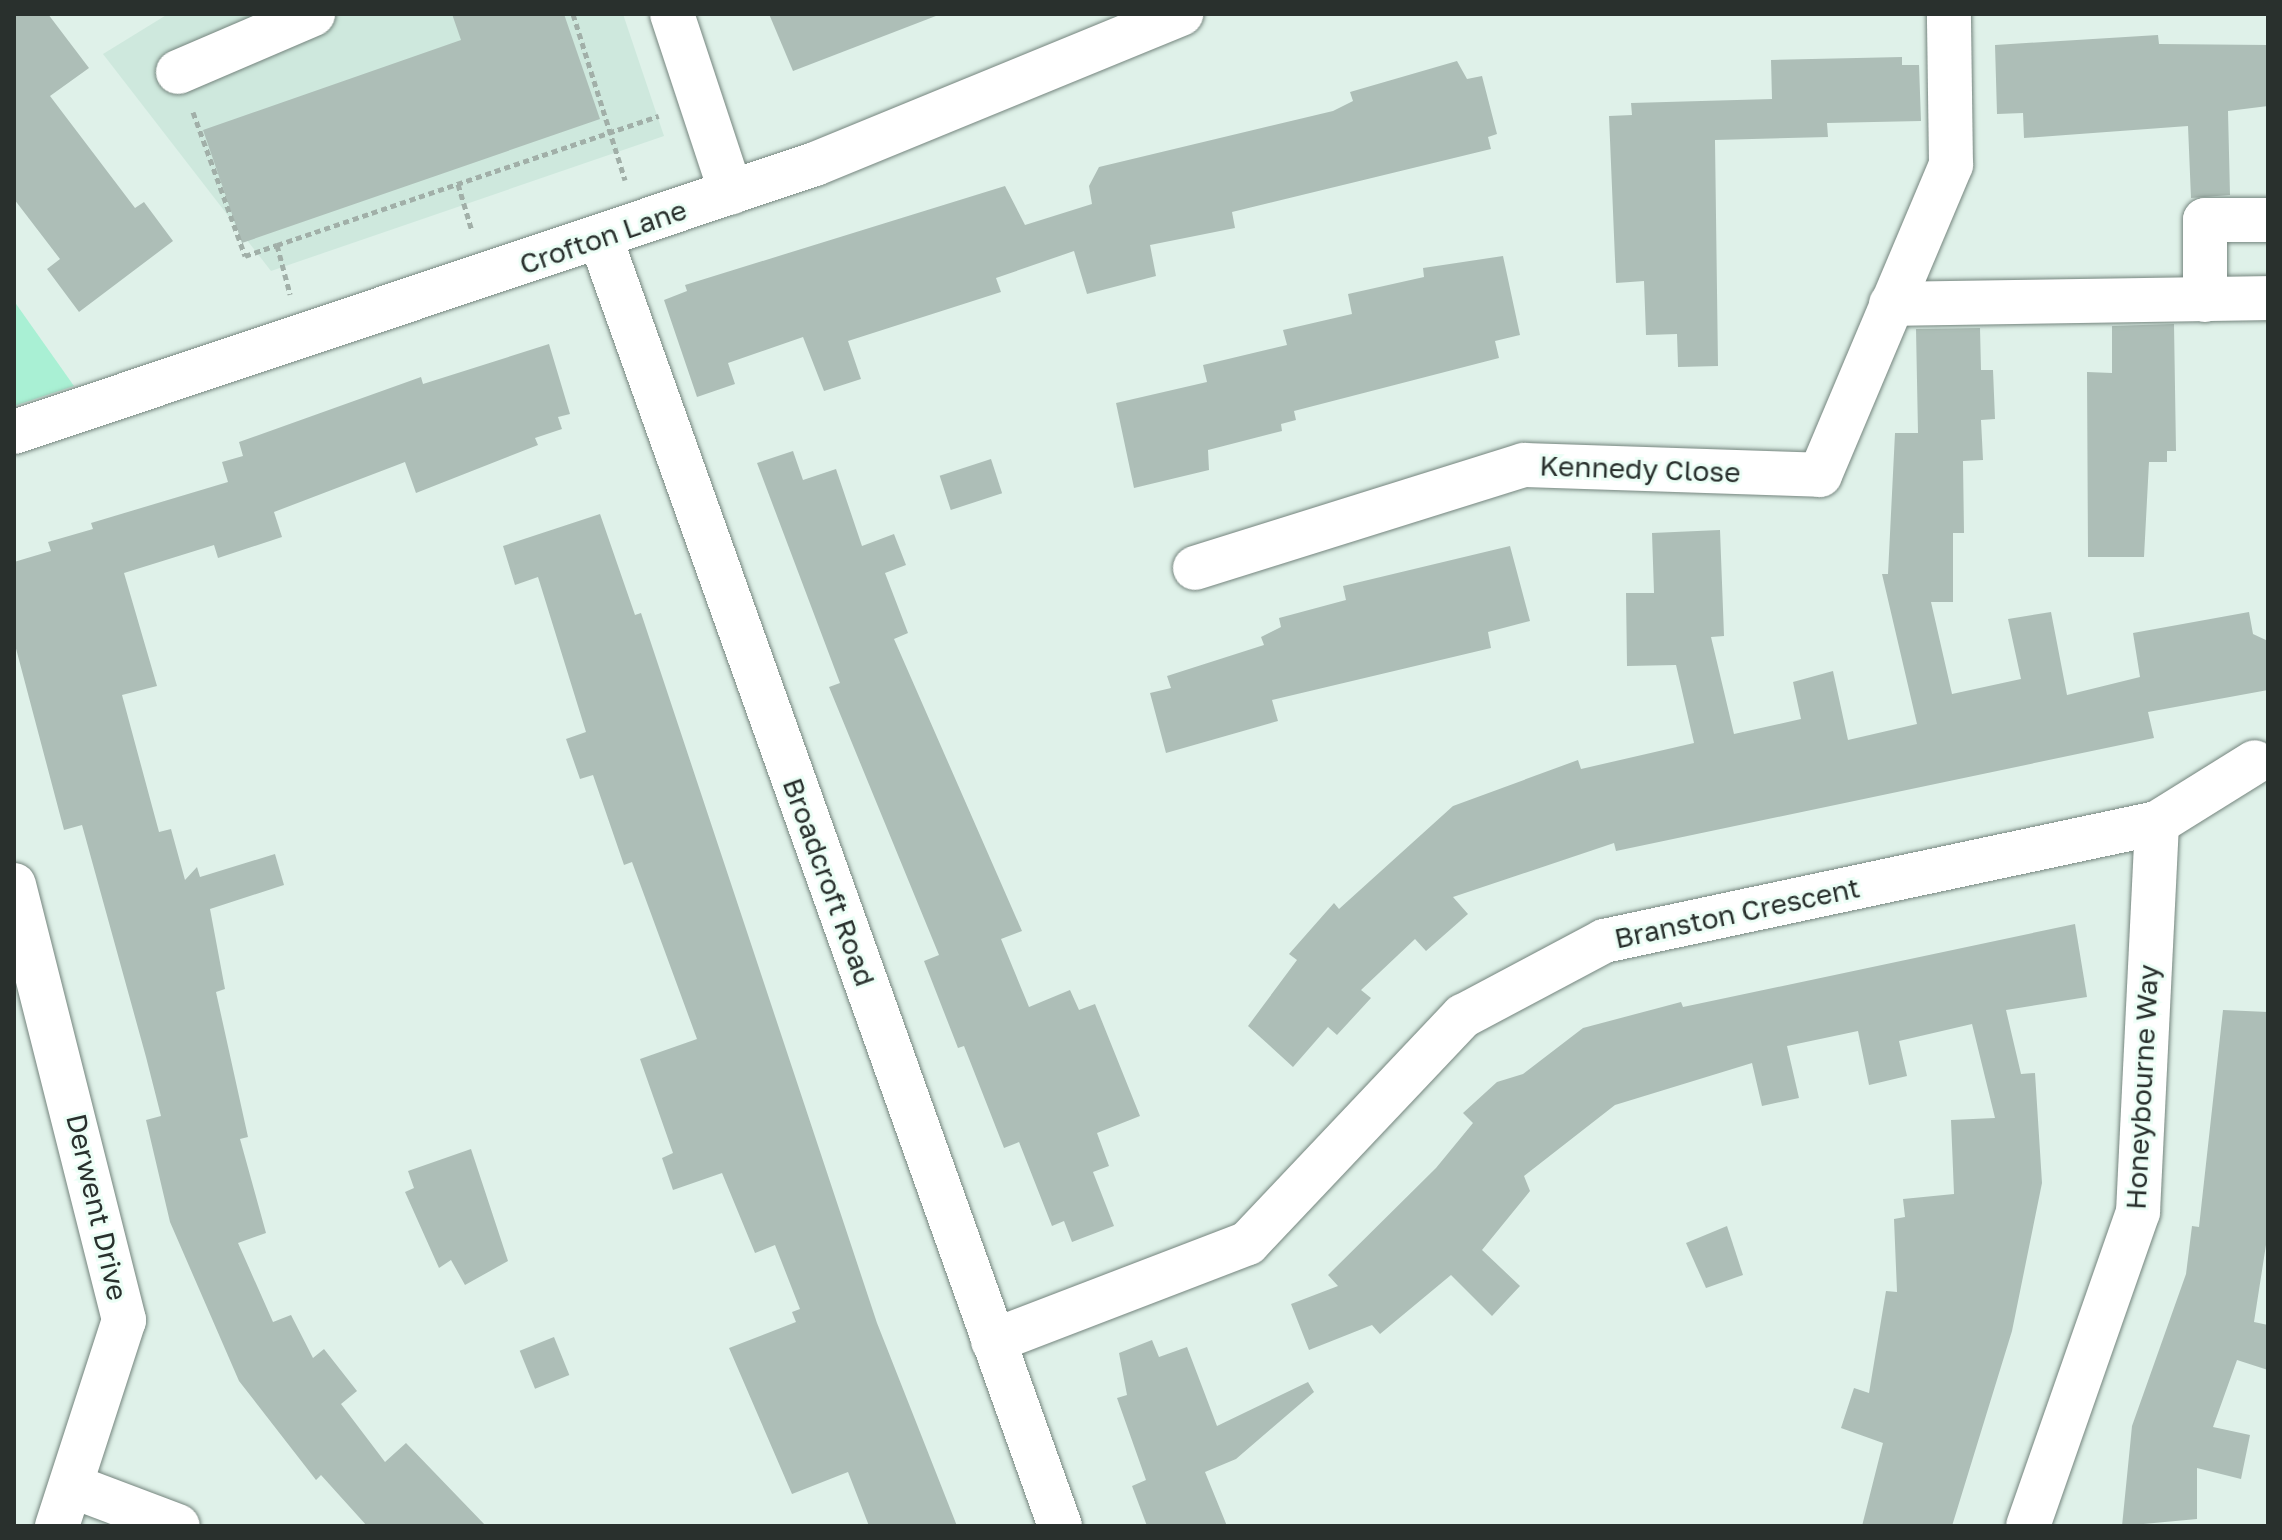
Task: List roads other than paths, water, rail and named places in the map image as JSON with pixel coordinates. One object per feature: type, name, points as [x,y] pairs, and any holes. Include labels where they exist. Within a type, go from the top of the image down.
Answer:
[{"type":"street","points":[[178,72],[313,14]]},
{"type":"street","points":[[672,14],[705,101],[731,192]]},
{"type":"street","name":"Crofton Lane","points":[[14,432],[731,192],[1181,14]]},
{"type":"street","name":"Kennedy Close","points":[[1195,568],[1524,465],[1820,475],[1951,165],[1949,14]]},
{"type":"street","points":[[2205,300],[2205,220],[2268,220]]},
{"type":"street","name":"Broadcroft Road","points":[[619,232],[993,1341],[1060,1526]]},
{"type":"street","points":[[1891,304],[2268,298]]},
{"type":"street","name":"Branston Crescent","points":[[993,1341],[1248,1243],[1463,1016],[1604,941],[2157,823],[2255,762]]},
{"type":"street","name":"Honeybourne Way","points":[[2028,1526],[2138,1212],[2157,823]]},
{"type":"street","name":"Derwent Drive","points":[[14,885],[124,1320],[64,1506]]},
{"type":"street","points":[[64,1506],[178,1526]]}]
